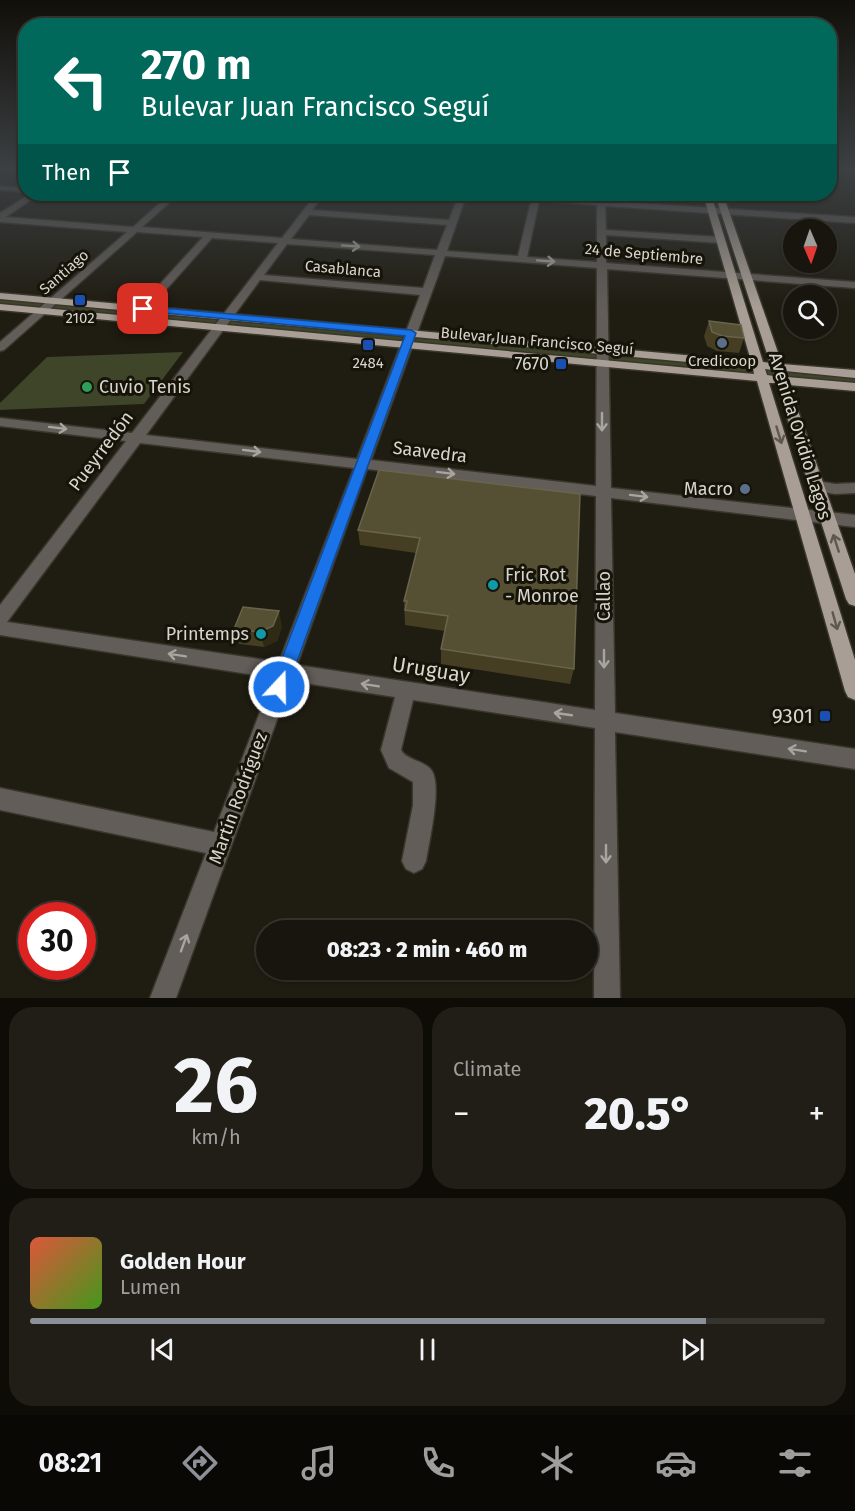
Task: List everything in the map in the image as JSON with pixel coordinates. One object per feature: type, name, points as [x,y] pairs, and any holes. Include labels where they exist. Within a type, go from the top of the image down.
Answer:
[{"type":"main road","name":"Avenida Ovidio Lagos","points":[[713,216],[855,691]]},
{"type":"main road","name":"Avenida Ovidio Lagos","points":[[727,216],[855,599]]},
{"type":"main road","name":"Bulevar Juan Francisco Seguí","points":[[0,296],[228,316],[409,339]]},
{"type":"main road","name":"Bulevar Juan Francisco Seguí","points":[[0,307],[219,327],[409,339],[760,372],[855,374]]},
{"type":"main road","name":"Bulevar Juan Francisco Seguí","points":[[779,373],[855,387]]},
{"type":"street","name":"Santiago","points":[[0,348],[151,216]]},
{"type":"street","name":"Pueyrredón","points":[[0,618],[303,216]]},
{"type":"street","points":[[353,216],[452,223]]},
{"type":"street","name":"Martín Rodríguez","points":[[163,998],[455,216]]},
{"type":"street","points":[[522,260],[532,216]]},
{"type":"street","name":"Callao","points":[[601,216],[607,998]]},
{"type":"street","points":[[791,216],[855,220]]},
{"type":"street","name":"24 de Septiembre","points":[[0,218],[855,285]]},
{"type":"street","points":[[601,232],[720,240]]},
{"type":"street","points":[[143,309],[210,235]]},
{"type":"street","name":"Casablanca","points":[[257,277],[427,292]]},
{"type":"street","name":"Saavedra","points":[[0,422],[855,521]]},
{"type":"street","points":[[817,486],[854,493]]},
{"type":"street","name":"Uruguay","points":[[0,628],[855,759]]},
{"type":"street","points":[[406,691],[391,750],[396,761],[418,772],[424,778],[424,805],[414,861]]},
{"type":"street","points":[[0,799],[220,845]]},
{"type":"green space","points":[[0,296],[855,374],[855,387],[0,307]]},
{"type":"green space","name":"Cuvio Tenis","points":[[183,352],[144,404],[0,410],[0,403],[47,357]]},
{"type":"building","points":[[709,321],[741,325],[744,338],[722,336],[712,332]]},
{"type":"building","name":"Fric Rot - Monroe","points":[[379,470],[580,494],[574,669],[441,649],[448,616],[405,610],[407,601],[404,601],[420,538],[358,530]]},
{"type":"building","points":[[243,607],[279,611],[273,626],[260,632],[234,629]]},
{"type":"place","name":"2102","points":[[80,300]]},
{"type":"place","name":"Credicoop","points":[[722,343]]},
{"type":"place","name":"2484","points":[[368,345]]},
{"type":"place","name":"7670","points":[[561,364]]},
{"type":"place","name":"Cuvio Tenis","points":[[87,387]]},
{"type":"place","name":"Macro","points":[[745,489]]},
{"type":"place","name":"Fric Rot - Monroe","points":[[493,585]]},
{"type":"place","name":"Printemps","points":[[261,634]]},
{"type":"place","name":"9301","points":[[825,716]]},
{"type":"route","points":[[143,309],[411,333],[279,687]]}]
